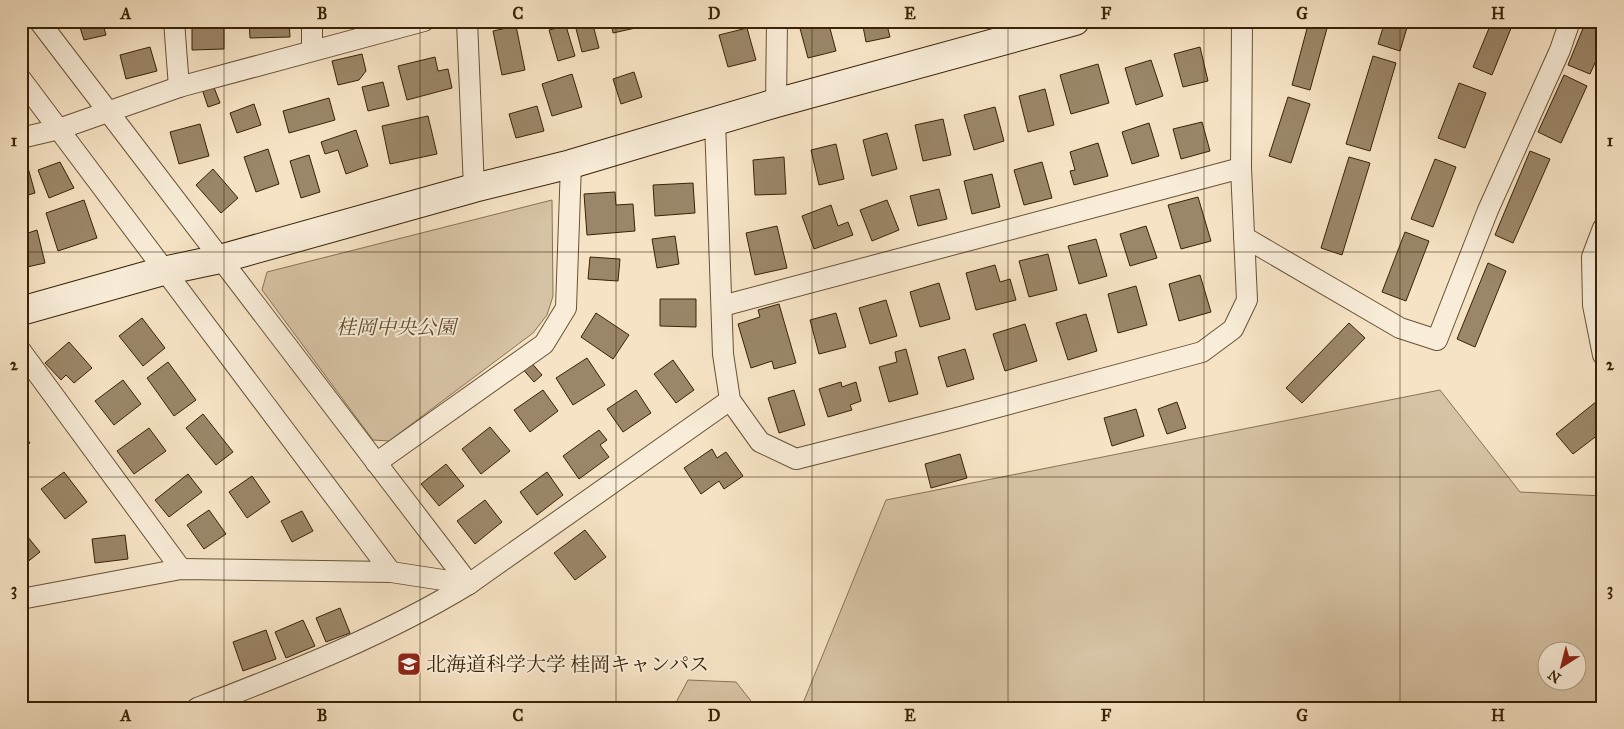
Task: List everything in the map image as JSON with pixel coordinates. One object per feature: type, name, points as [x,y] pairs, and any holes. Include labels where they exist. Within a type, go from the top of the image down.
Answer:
[{"type":"street","points":[[39,21],[469,584]]},
{"type":"street","points":[[174,21],[179,87]]},
{"type":"street","points":[[312,21],[312,50]]},
{"type":"street","points":[[21,138],[59,129],[179,87],[424,21]]},
{"type":"street","points":[[467,21],[474,188]]},
{"type":"street","points":[[776,103],[778,21]]},
{"type":"street","points":[[21,312],[163,271],[220,259],[474,188],[571,164],[776,103],[1075,21]]},
{"type":"street","points":[[715,121],[723,354],[730,400],[760,442],[796,459],[1202,352],[1233,329],[1247,300],[1241,168],[1242,21]]},
{"type":"street","points":[[1244,238],[1400,328],[1437,340],[1488,210],[1560,50],[1570,21]]},
{"type":"street","points":[[21,79],[163,271],[391,572]]},
{"type":"street","points":[[376,463],[544,344],[566,308],[571,164]]},
{"type":"street","points":[[722,306],[1241,168]]},
{"type":"street","points":[[1603,228],[1592,257],[1593,305],[1603,355]]},
{"type":"street","points":[[21,352],[181,569]]},
{"type":"street","points":[[197,708],[295,670],[432,607],[469,584],[730,400]]},
{"type":"street","points":[[21,599],[181,569],[391,572],[469,584]]},
{"type":"green space","name":"桂岡中央公園","points":[[552,200],[553,296],[547,315],[533,333],[389,441],[373,440],[262,290],[267,272]]},
{"type":"green space","points":[[1440,390],[1520,492],[1603,496],[1603,708],[801,708],[886,500]]},
{"type":"green space","points":[[688,680],[736,682],[751,701],[745,708],[673,708]]},
{"type":"building","points":[[78,21],[102,21],[106,35],[84,40]]},
{"type":"building","points":[[121,21],[147,21],[123,27]]},
{"type":"building","points":[[249,21],[289,21],[290,37],[250,38]]},
{"type":"building","points":[[574,21],[592,21],[599,48],[582,52]]},
{"type":"building","points":[[611,21],[638,21],[640,27],[613,33]]},
{"type":"building","points":[[798,21],[828,21],[836,51],[808,58]]},
{"type":"building","points":[[862,21],[886,21],[890,37],[866,42]]},
{"type":"building","points":[[1309,21],[1329,21],[1310,90],[1292,85]]},
{"type":"building","points":[[1385,21],[1409,21],[1400,51],[1378,44]]},
{"type":"building","points":[[1492,21],[1514,21],[1492,75],[1473,67]]},
{"type":"building","points":[[1586,21],[1603,21],[1603,45],[1590,74],[1568,65]]},
{"type":"building","points":[[192,25],[224,25],[224,49],[192,50]]},
{"type":"building","points":[[516,26],[525,70],[502,75],[493,31]]},
{"type":"building","points":[[566,26],[575,56],[558,61],[549,30]]},
{"type":"building","points":[[747,28],[756,60],[728,67],[719,35]]},
{"type":"building","points":[[150,47],[157,71],[126,79],[120,55]]},
{"type":"building","points":[[1200,47],[1208,81],[1183,87],[1174,54]]},
{"type":"building","points":[[362,54],[366,71],[359,80],[338,85],[332,61]]},
{"type":"building","points":[[1373,56],[1396,63],[1370,151],[1346,144]]},
{"type":"building","points":[[435,57],[438,71],[448,69],[452,88],[407,100],[398,66]]},
{"type":"building","points":[[1151,60],[1163,96],[1136,105],[1125,68]]},
{"type":"building","points":[[1098,64],[1109,103],[1071,114],[1060,75]]},
{"type":"building","points":[[634,72],[642,97],[621,104],[613,79]]},
{"type":"building","points":[[572,74],[582,107],[552,116],[542,84]]},
{"type":"building","points":[[1564,75],[1587,86],[1561,143],[1538,132]]},
{"type":"building","points":[[383,82],[389,106],[368,111],[362,87]]},
{"type":"building","points":[[1459,83],[1486,93],[1465,148],[1438,138]]},
{"type":"building","points":[[213,85],[220,103],[208,107],[202,89]]},
{"type":"building","points":[[1045,89],[1054,125],[1028,132],[1019,96]]},
{"type":"building","points":[[1288,97],[1310,104],[1291,163],[1269,156]]},
{"type":"building","points":[[329,98],[335,120],[289,133],[283,111]]},
{"type":"building","points":[[254,104],[261,125],[237,133],[230,113]]},
{"type":"building","points":[[537,106],[544,131],[516,138],[509,114]]},
{"type":"building","points":[[995,107],[1004,141],[974,150],[964,115]]},
{"type":"building","points":[[428,116],[437,154],[390,164],[382,126]]},
{"type":"building","points":[[943,119],[951,155],[923,161],[915,125]]},
{"type":"building","points":[[1202,122],[1210,151],[1181,159],[1173,129]]},
{"type":"building","points":[[1149,123],[1159,156],[1132,164],[1122,132]]},
{"type":"building","points":[[200,124],[209,156],[179,164],[170,132]]},
{"type":"building","points":[[356,130],[368,166],[346,174],[338,150],[325,154],[321,142]]},
{"type":"building","points":[[887,133],[897,169],[872,176],[863,140]]},
{"type":"building","points":[[1098,143],[1108,176],[1074,185],[1070,171],[1075,170],[1070,152]]},
{"type":"building","points":[[836,144],[844,179],[819,185],[811,150]]},
{"type":"building","points":[[268,149],[279,184],[256,192],[244,157]]},
{"type":"building","points":[[1530,151],[1550,159],[1513,243],[1495,235]]},
{"type":"building","points":[[309,155],[320,192],[301,198],[290,161]]},
{"type":"building","points":[[784,157],[786,194],[755,195],[753,160]]},
{"type":"building","points":[[1349,157],[1370,163],[1342,255],[1321,248]]},
{"type":"building","points":[[1435,159],[1456,167],[1433,227],[1411,219]]},
{"type":"building","points":[[60,162],[74,188],[49,198],[38,170]]},
{"type":"building","points":[[1042,162],[1052,198],[1024,205],[1014,170]]},
{"type":"building","points":[[27,164],[35,193],[21,197],[21,166]]},
{"type":"building","points":[[213,169],[238,198],[221,213],[196,185]]},
{"type":"building","points":[[992,174],[1000,207],[972,214],[964,181]]},
{"type":"building","points":[[693,183],[695,213],[655,216],[653,185]]},
{"type":"building","points":[[939,189],[947,219],[918,226],[910,196]]},
{"type":"building","points":[[615,192],[616,205],[633,204],[635,231],[587,235],[584,194]]},
{"type":"building","points":[[1198,197],[1211,241],[1181,249],[1168,205]]},
{"type":"building","points":[[84,200],[97,238],[58,251],[46,213]]},
{"type":"building","points":[[887,200],[899,230],[872,241],[860,210]]},
{"type":"building","points":[[831,205],[838,226],[848,222],[853,235],[814,249],[802,216]]},
{"type":"building","points":[[25,222],[28,233],[37,230],[45,263],[27,267],[21,243],[21,223]]},
{"type":"building","points":[[777,226],[787,268],[755,275],[746,233]]},
{"type":"building","points":[[1146,226],[1157,258],[1130,266],[1120,234]]},
{"type":"building","points":[[1405,232],[1429,241],[1406,301],[1382,292]]},
{"type":"building","points":[[675,236],[679,264],[657,268],[652,239]]},
{"type":"building","points":[[1096,239],[1107,276],[1079,284],[1068,246]]},
{"type":"building","points":[[1048,254],[1057,290],[1029,297],[1019,261]]},
{"type":"building","points":[[590,257],[620,259],[618,281],[588,279]]},
{"type":"building","points":[[1488,263],[1506,271],[1475,347],[1457,339]]},
{"type":"building","points":[[995,265],[1000,282],[1010,279],[1016,300],[976,310],[966,273]]},
{"type":"building","points":[[1200,275],[1211,312],[1179,321],[1169,284]]},
{"type":"building","points":[[939,283],[950,319],[920,327],[910,292]]},
{"type":"building","points":[[1136,286],[1147,325],[1118,333],[1108,294]]},
{"type":"building","points":[[660,299],[696,299],[696,327],[660,326]]},
{"type":"building","points":[[886,300],[897,336],[870,344],[859,308]]},
{"type":"building","points":[[779,304],[796,363],[774,369],[772,361],[751,368],[738,324],[760,317],[758,310]]},
{"type":"building","points":[[596,313],[629,335],[613,359],[581,337]]},
{"type":"building","points":[[836,313],[846,347],[819,354],[810,320]]},
{"type":"building","points":[[1086,314],[1097,351],[1068,360],[1056,323]]},
{"type":"building","points":[[142,318],[165,348],[143,366],[119,336]]},
{"type":"building","points":[[1349,323],[1365,338],[1302,403],[1286,388]]},
{"type":"building","points":[[1025,324],[1037,361],[1005,371],[993,334]]},
{"type":"building","points":[[69,342],[92,368],[74,383],[66,375],[61,380],[45,363]]},
{"type":"building","points":[[906,349],[918,394],[889,402],[879,367],[897,362],[895,352]]},
{"type":"building","points":[[965,349],[974,379],[947,387],[938,357]]},
{"type":"building","points":[[587,358],[605,385],[573,405],[556,378]]},
{"type":"building","points":[[529,360],[542,375],[534,382],[521,367]]},
{"type":"building","points":[[673,360],[694,390],[676,403],[654,374]]},
{"type":"building","points":[[168,362],[196,400],[174,416],[147,378]]},
{"type":"building","points":[[123,380],[141,404],[114,425],[95,401]]},
{"type":"building","points":[[841,382],[842,387],[856,382],[861,401],[850,405],[852,410],[828,417],[819,389]]},
{"type":"building","points":[[543,390],[558,411],[530,432],[514,410]]},
{"type":"building","points":[[636,390],[651,413],[623,432],[607,409]]},
{"type":"building","points":[[794,390],[805,425],[779,433],[768,398]]},
{"type":"building","points":[[1597,401],[1603,409],[1603,431],[1573,454],[1556,434]]},
{"type":"building","points":[[1177,402],[1186,428],[1167,434],[1158,409]]},
{"type":"building","points":[[1136,409],[1144,436],[1112,446],[1104,418]]},
{"type":"building","points":[[203,414],[233,452],[216,465],[186,428]]},
{"type":"building","points":[[490,427],[510,451],[481,474],[462,449]]},
{"type":"building","points":[[149,428],[166,451],[134,474],[117,451]]},
{"type":"building","points":[[599,430],[607,440],[600,445],[609,457],[579,479],[563,456]]},
{"type":"building","points":[[21,431],[30,443],[21,449]]},
{"type":"building","points":[[712,449],[717,458],[726,452],[743,476],[724,489],[719,481],[701,494],[684,468]]},
{"type":"building","points":[[960,454],[967,478],[931,488],[925,464]]},
{"type":"building","points":[[446,464],[464,486],[439,506],[421,484]]},
{"type":"building","points":[[64,472],[87,502],[65,519],[41,489]]},
{"type":"building","points":[[547,472],[563,495],[537,515],[520,492]]},
{"type":"building","points":[[188,474],[202,492],[169,517],[155,500]]},
{"type":"building","points":[[252,476],[270,502],[247,518],[229,492]]},
{"type":"building","points":[[485,500],[502,522],[475,544],[457,521]]},
{"type":"building","points":[[209,510],[226,534],[204,549],[187,525]]},
{"type":"building","points":[[302,511],[313,531],[292,542],[281,521]]},
{"type":"building","points":[[585,530],[606,557],[575,580],[554,553]]},
{"type":"building","points":[[23,531],[40,552],[21,567],[21,532]]},
{"type":"building","points":[[125,535],[128,559],[95,563],[92,539]]},
{"type":"building","points":[[340,608],[350,633],[326,642],[316,618]]},
{"type":"building","points":[[303,620],[315,646],[286,658],[275,632]]},
{"type":"building","points":[[266,630],[276,659],[243,671],[233,642]]},
{"type":"place","name":"北海道科学大学 桂岡キャンパス","points":[[409,664]]}]
